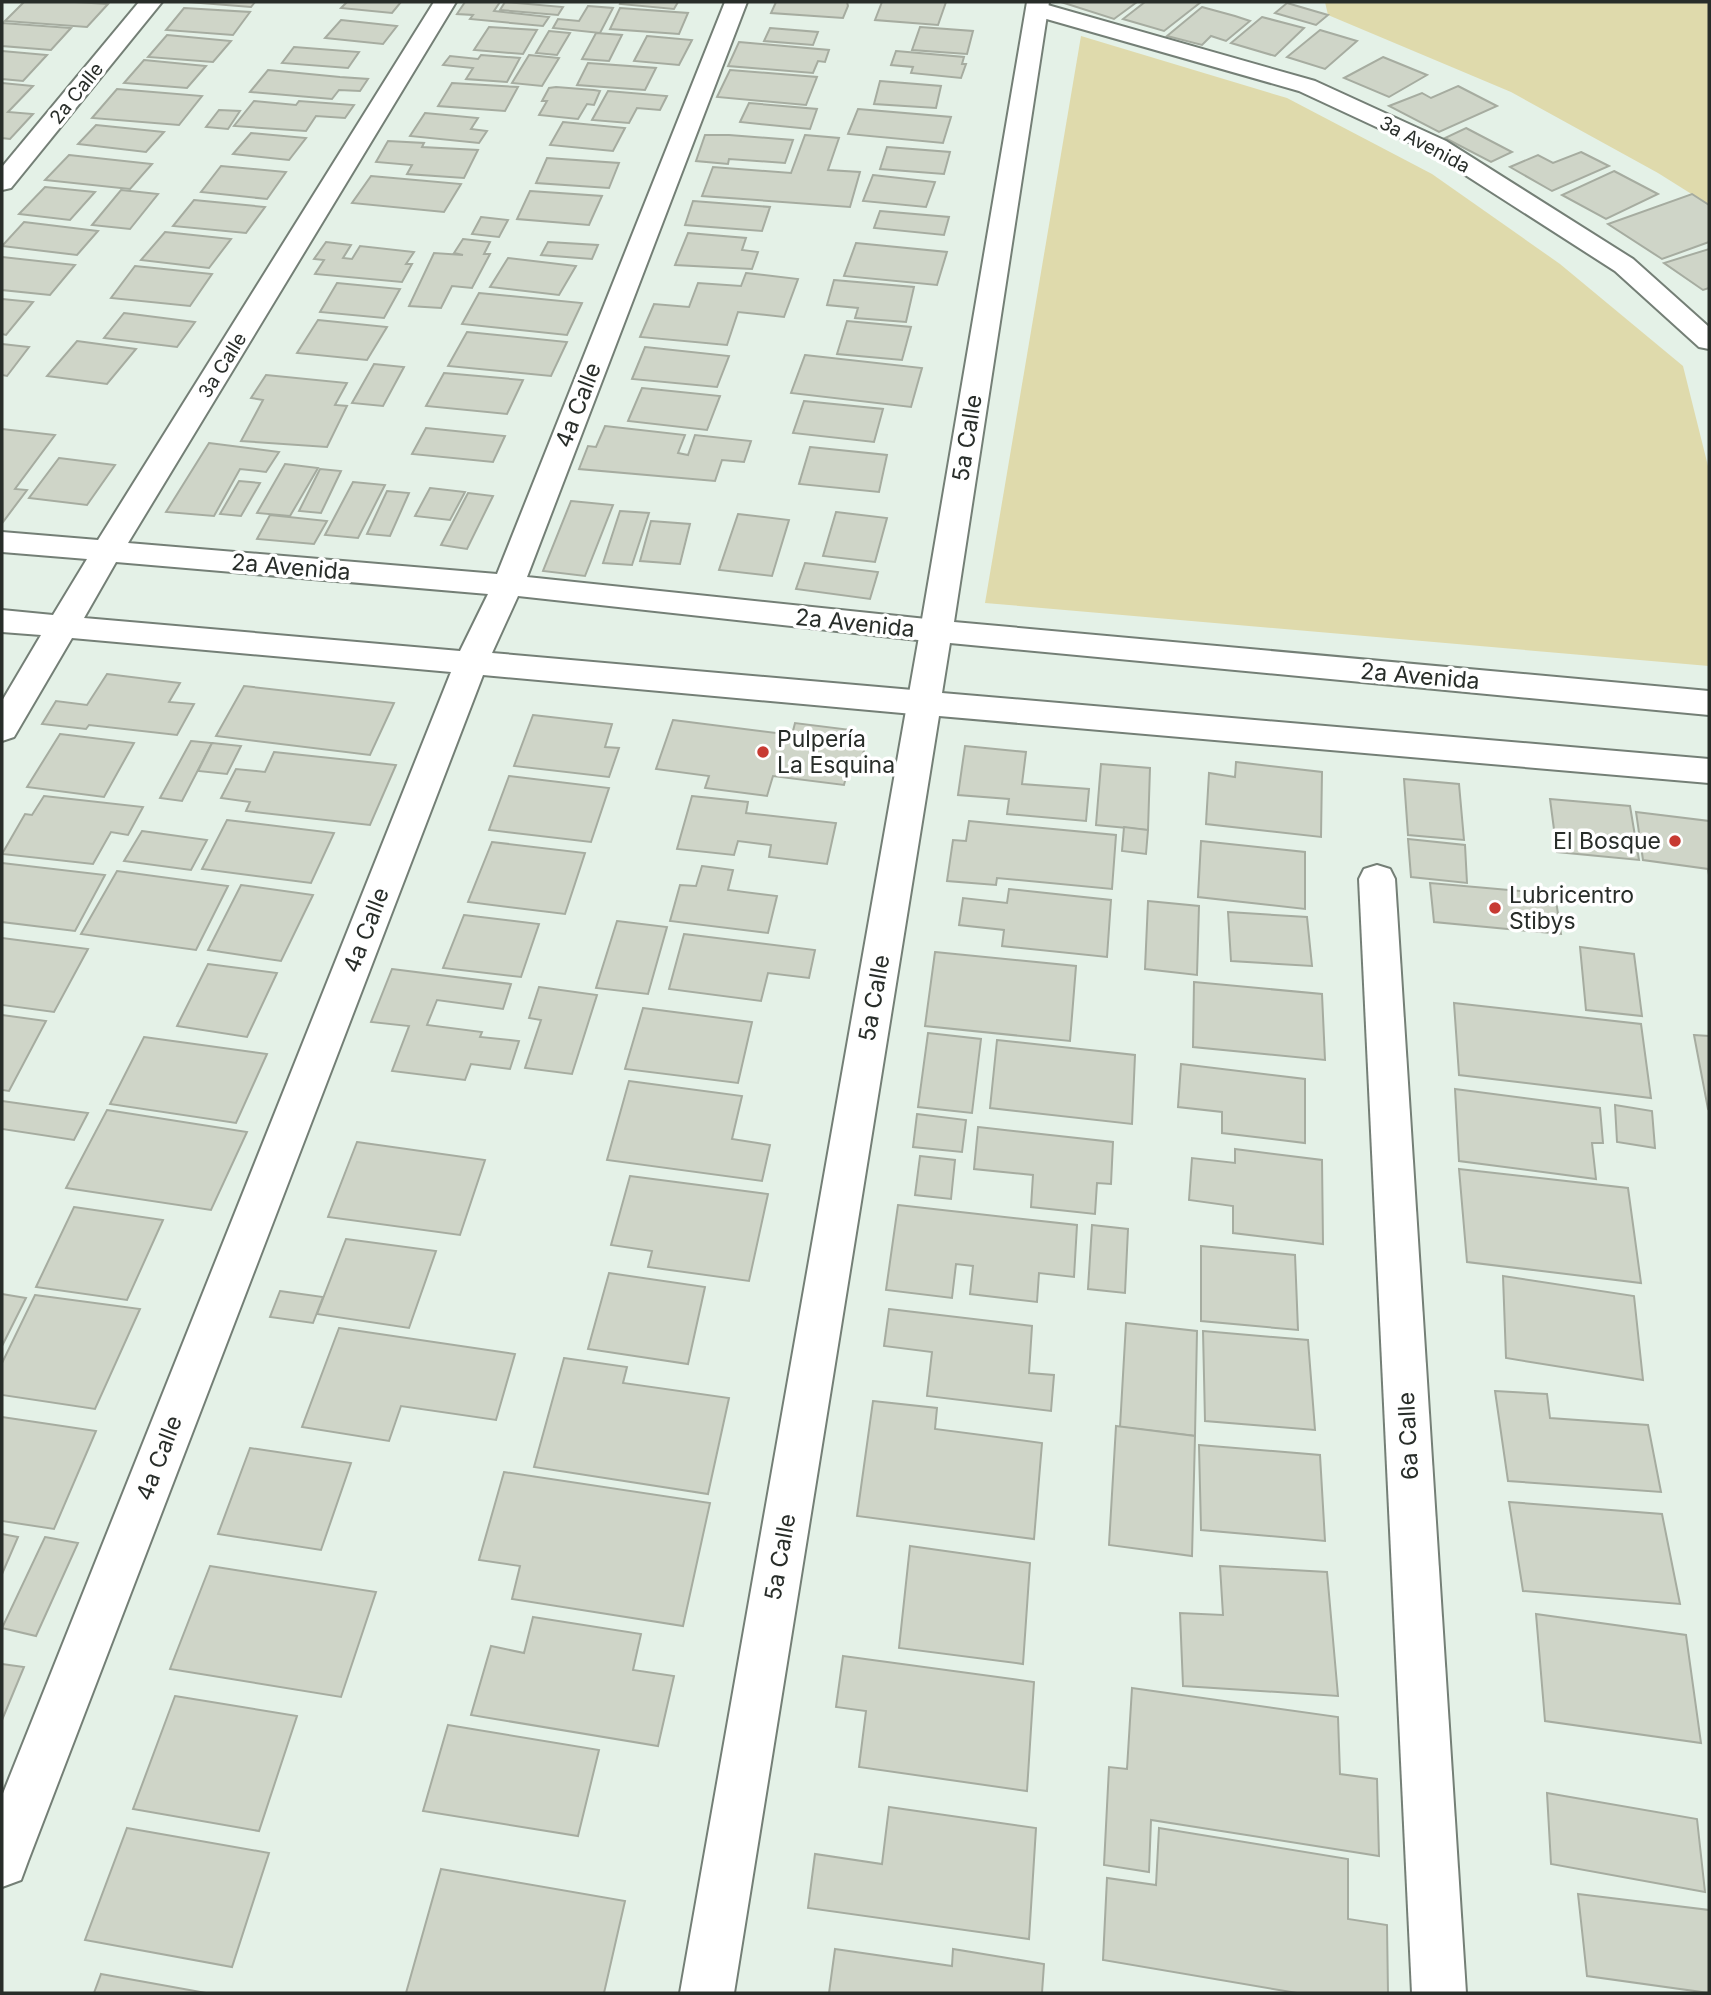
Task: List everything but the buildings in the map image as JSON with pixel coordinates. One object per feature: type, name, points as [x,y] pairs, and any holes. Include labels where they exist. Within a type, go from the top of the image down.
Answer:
[{"type":"street","name":"2a Calle","points":[[2,183],[151,2]]},
{"type":"street","name":"3a Calle","points":[[2,729],[107,551],[445,2]]},
{"type":"street","name":"4a Calle","points":[[2,1861],[471,662],[508,585],[736,2]]},
{"type":"street","name":"3a Avenida","points":[[1037,5],[1307,86],[1437,146],[1624,265],[1709,341]]},
{"type":"street","name":"5a Calle","points":[[707,1993],[936,631],[1037,5]]},
{"type":"street","name":"2a Avenida","points":[[2,542],[508,585],[936,631],[1709,703]]},
{"type":"street","points":[[2,621],[1709,771]]},
{"type":"street","name":"6a Calle","points":[[1377,879],[1439,1993]]},
{"type":"shaded area","points":[[1325,2],[1709,2],[1709,205],[1658,173],[1511,92],[1328,15]]},
{"type":"shaded area","points":[[1081,36],[1287,98],[1432,174],[1560,264],[1683,366],[1709,470],[1709,666],[985,603]]},
{"type":"place","name":"Pulpería La Esquina","points":[[763,752]]},
{"type":"place","name":"El Bosque","points":[[1675,841]]},
{"type":"place","name":"Lubricentro Stibys","points":[[1495,908]]}]
